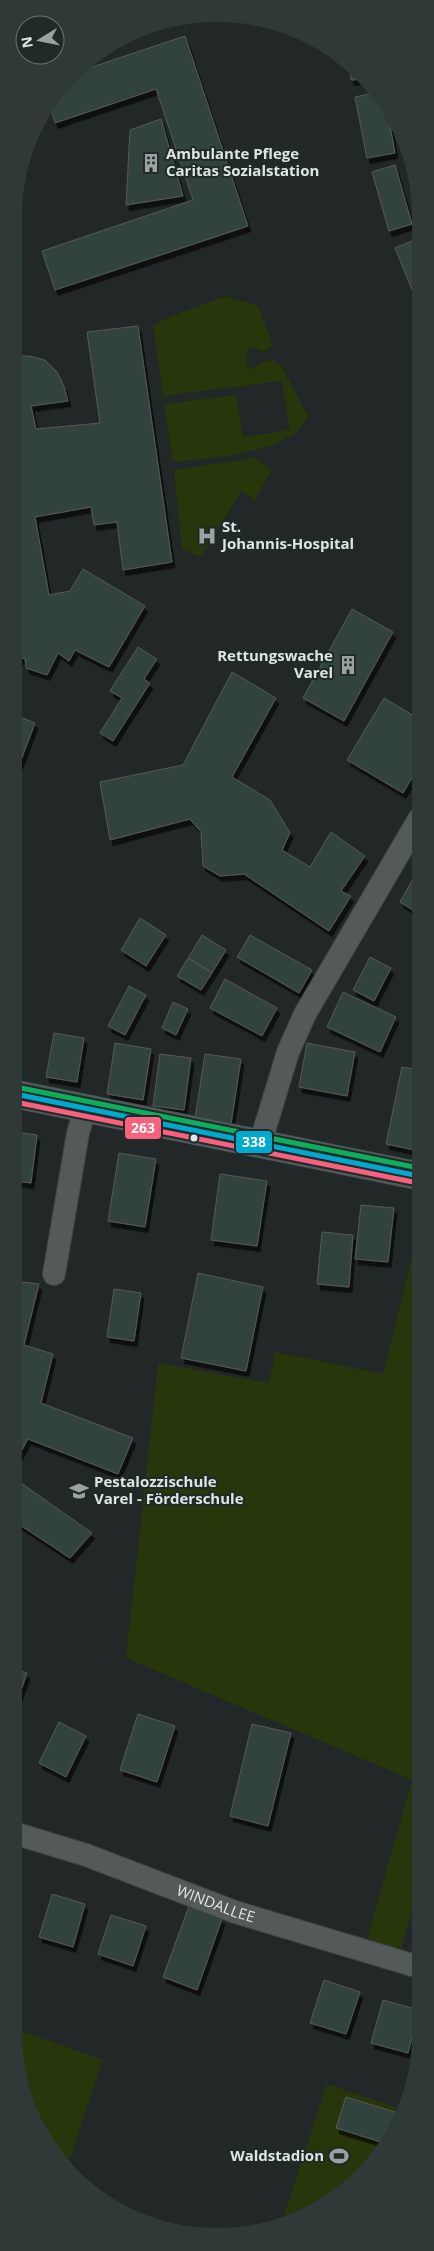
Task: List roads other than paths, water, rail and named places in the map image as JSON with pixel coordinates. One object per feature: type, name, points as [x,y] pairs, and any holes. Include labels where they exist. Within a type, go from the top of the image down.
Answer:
[{"type":"main road","points":[[22,1096],[412,1175]]},
{"type":"street","points":[[260,1144],[288,1052],[305,1014],[412,831]]},
{"type":"street","points":[[54,1274],[78,1133],[85,1109]]},
{"type":"street","name":"WINDALLEE","points":[[22,1835],[86,1855],[235,1912],[412,1965]]},
{"type":"place","name":"Ambulante Pflege Caritas Sozialstation","points":[[151,163]]},
{"type":"place","name":"St. Johannis-Hospital","points":[[207,536]]},
{"type":"place","name":"Rettungswache Varel","points":[[348,665]]},
{"type":"place","name":"Pestalozzischule Varel - Förderschule","points":[[79,1491]]},
{"type":"place","name":"Waldstadion","points":[[339,2156]]}]
